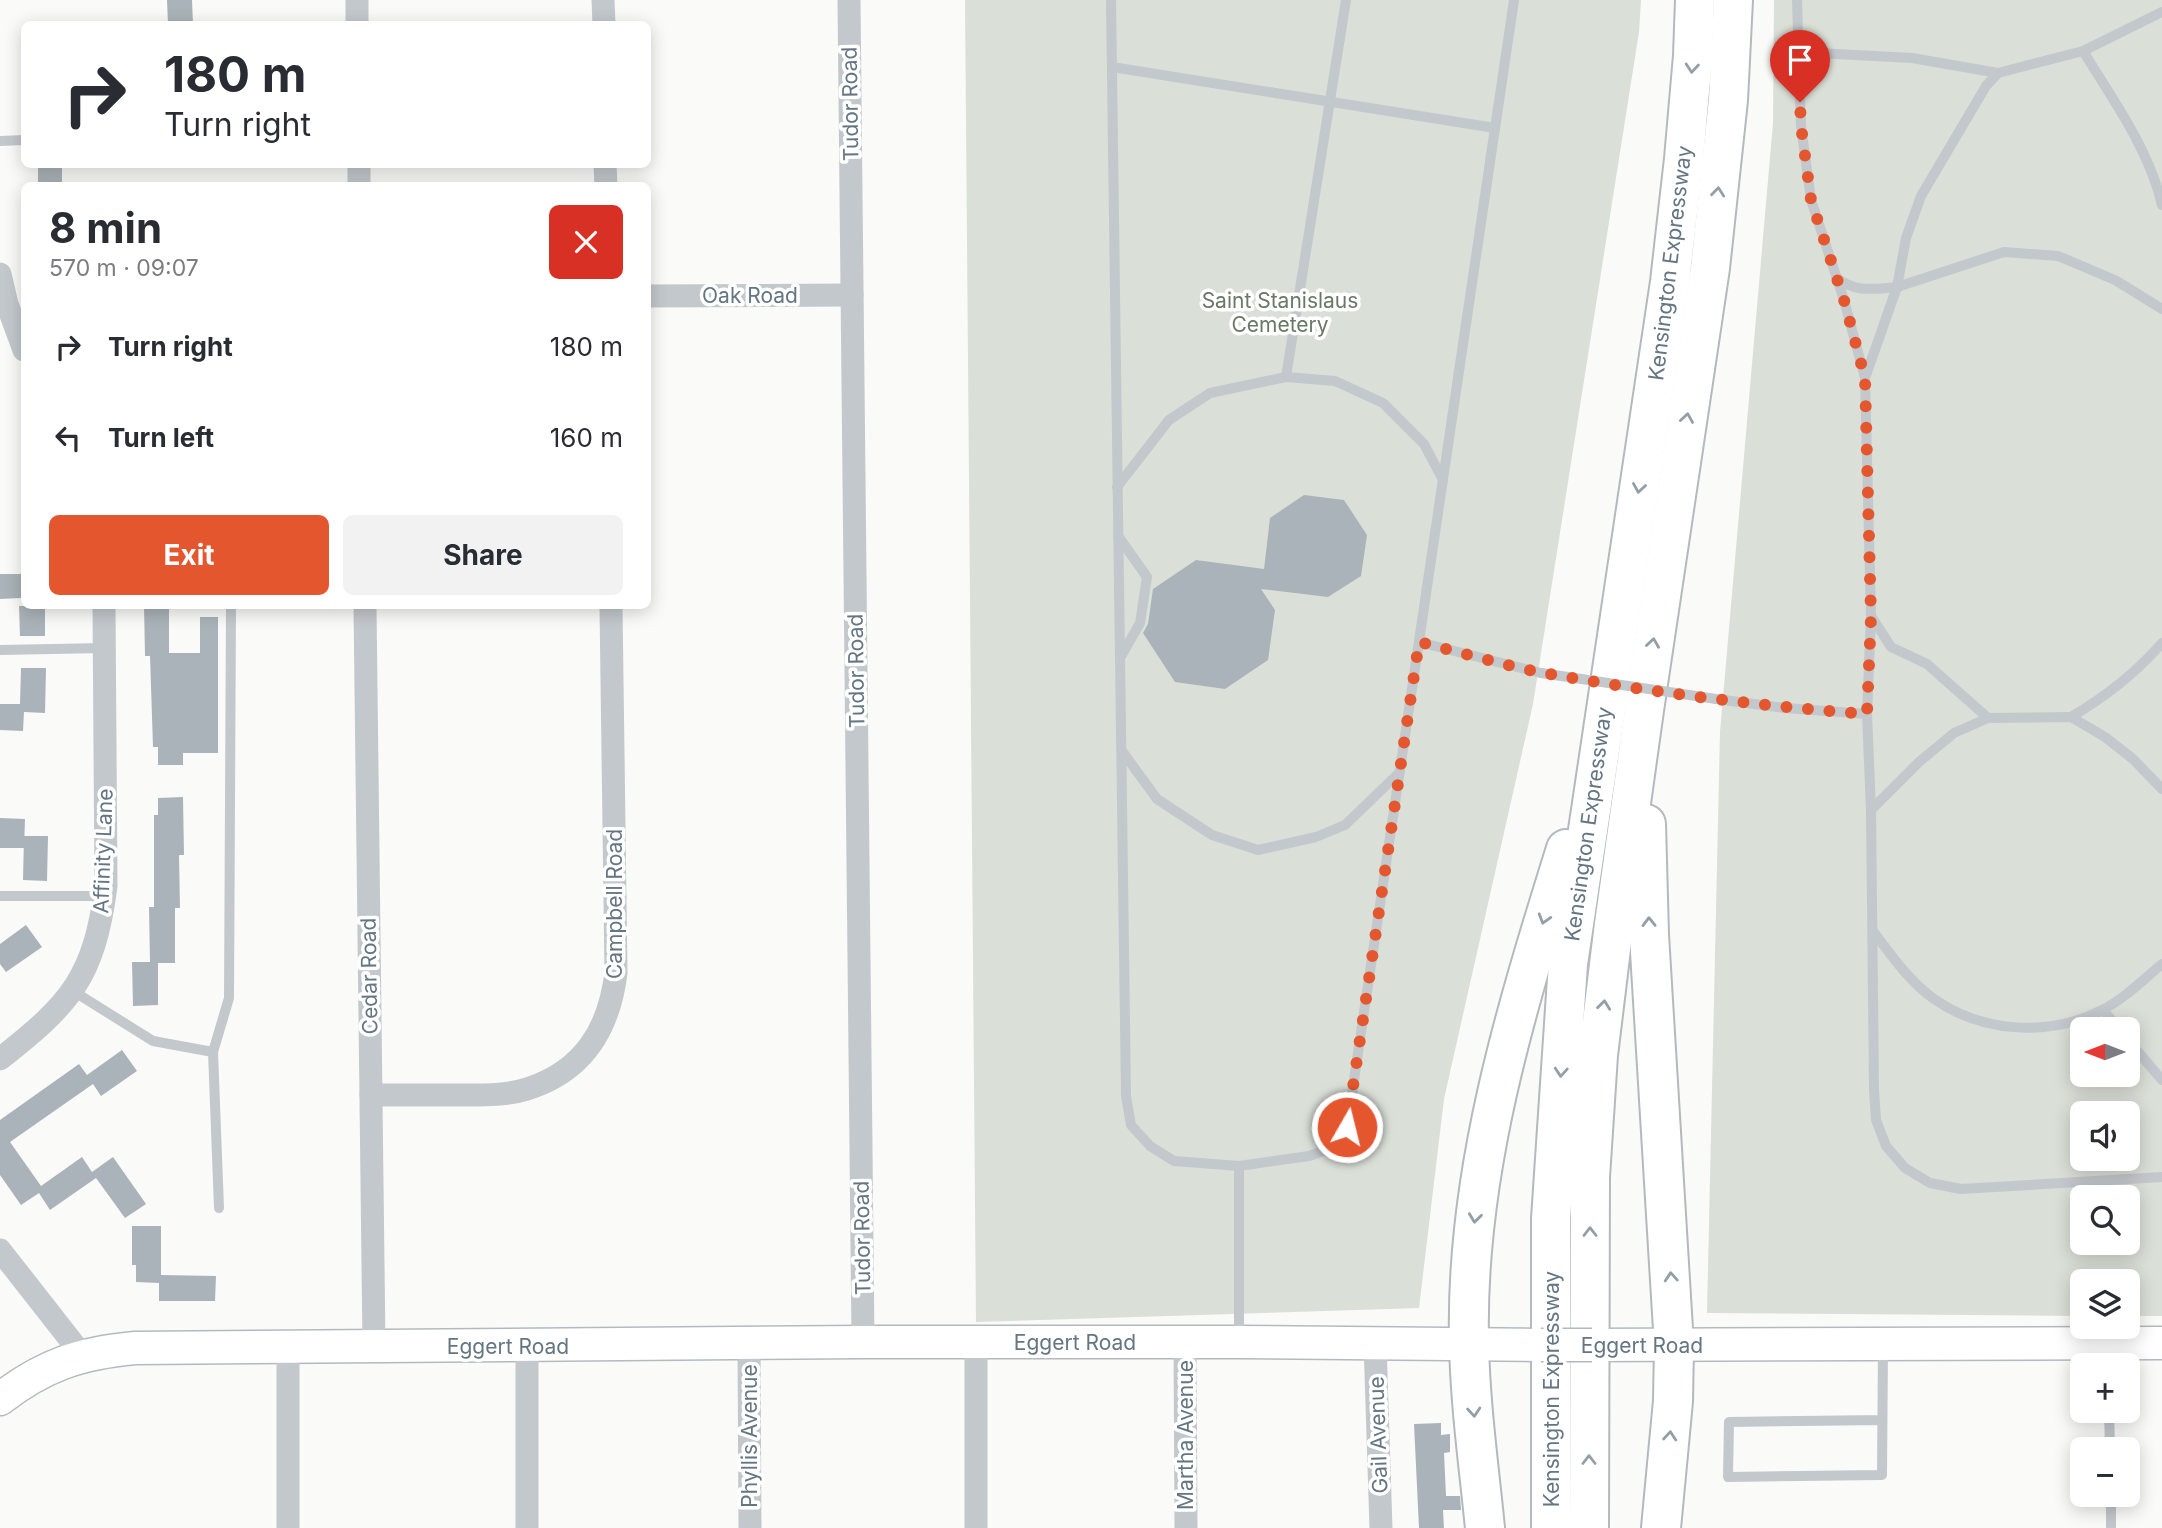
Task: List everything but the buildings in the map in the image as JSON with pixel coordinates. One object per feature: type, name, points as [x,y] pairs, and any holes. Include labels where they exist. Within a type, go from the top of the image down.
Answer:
[{"type":"highway","name":"Kensington Expressway","points":[[1551,1528],[1551,1219],[1568,964],[1670,282],[1686,134],[1695,0]]},
{"type":"highway","name":"Kensington Expressway","points":[[1589,1528],[1591,1164],[1598,1055],[1644,710],[1710,268],[1728,100],[1733,0]]},
{"type":"highway","points":[[1644,710],[1649,935],[1665,1345],[1673,1401],[1661,1528]]},
{"type":"highway","points":[[1485,1528],[1473,1344],[1472,1243],[1485,1150],[1526,975],[1601,736]]},
{"type":"street","points":[[357,0],[357,21]]},
{"type":"street","points":[[603,0],[604,21]]},
{"type":"street","name":"Tudor Road","points":[[849,0],[863,1342]]},
{"type":"street","points":[[0,274],[7,304],[21,342]]},
{"type":"street","name":"Oak Road","points":[[651,296],[852,295]]},
{"type":"street","name":"Affinity Lane","points":[[0,1059],[56,1012],[73,991],[95,946],[102,917],[105,896],[104,609]]},
{"type":"street","name":"Cedar Road","points":[[365,609],[374,1346]]},
{"type":"street","name":"Campbell Road","points":[[371,1096],[486,1095],[528,1089],[569,1068],[597,1037],[608,1014],[616,973],[611,609]]},
{"type":"street","points":[[0,1250],[83,1356]]},
{"type":"street","name":"Martha Avenue","points":[[1185,1342],[1186,1528]]},
{"type":"street","name":"Eggert Road","points":[[0,1399],[56,1364],[83,1356],[135,1348],[1239,1342],[1883,1344],[2086,1353]]},
{"type":"street","points":[[976,1343],[976,1528]]},
{"type":"street","name":"Gail Avenue","points":[[1375,1343],[1381,1528]]},
{"type":"street","name":"Eggert Road","points":[[2114,1353],[2162,1343]]},
{"type":"street","name":"Phyllis Avenue","points":[[749,1344],[750,1528]]},
{"type":"street","points":[[288,1346],[288,1528]]},
{"type":"street","points":[[527,1346],[527,1528]]},
{"type":"lane","points":[[1111,0],[1126,1096],[1130,1125],[1150,1146],[1174,1161],[1239,1166],[1309,1156],[1323,1151],[1347,1127],[1514,0]]},
{"type":"lane","points":[[1286,377],[1346,0]]},
{"type":"lane","points":[[1797,0],[1801,126],[1811,200],[1865,378],[1871,616],[1867,714],[1876,1120],[1886,1146],[1905,1168],[1930,1183],[1961,1189],[2162,1177]]},
{"type":"lane","points":[[1798,52],[1912,58],[1998,73],[2083,51],[2162,12]]},
{"type":"lane","points":[[2083,51],[2140,146],[2158,187],[2162,205]]},
{"type":"lane","points":[[1112,67],[1496,128]]},
{"type":"lane","points":[[1865,378],[1896,287],[1906,238],[1921,196],[1986,86],[1998,73]]},
{"type":"lane","points":[[0,141],[21,141]]},
{"type":"lane","points":[[1836,278],[1845,285],[1860,289],[1896,287],[2004,252],[2058,256],[2115,279],[2162,309]]},
{"type":"lane","points":[[1117,487],[1169,420],[1210,393],[1286,377],[1335,381],[1383,403],[1424,444],[1443,480]]},
{"type":"lane","points":[[1118,536],[1147,577],[1140,623],[1120,659]]},
{"type":"lane","points":[[219,1208],[213,1052],[229,998],[231,609]]},
{"type":"lane","points":[[1871,616],[1891,647],[1927,664],[1988,718]]},
{"type":"lane","points":[[1419,642],[1541,673],[1785,708],[1867,714]]},
{"type":"lane","points":[[1871,810],[1919,762],[1954,733],[1988,718],[2071,717],[2103,698],[2124,681],[2162,643]]},
{"type":"lane","points":[[0,650],[104,648]]},
{"type":"lane","points":[[2071,717],[2133,759],[2162,789]]},
{"type":"lane","points":[[1121,751],[1157,799],[1212,835],[1258,850],[1316,837],[1345,825],[1400,772]]},
{"type":"lane","points":[[0,897],[105,896]]},
{"type":"lane","points":[[1873,932],[1910,978],[1934,999],[1964,1016],[1994,1025],[2023,1029],[2068,1022],[2103,1010],[2162,964]]},
{"type":"lane","points":[[73,991],[153,1041],[213,1052]]},
{"type":"lane","points":[[2103,1010],[2109,1017]]},
{"type":"lane","points":[[2140,1054],[2162,1080]]},
{"type":"lane","points":[[1239,1166],[1239,1342]]},
{"type":"lane","points":[[1882,1420],[1729,1422],[1728,1477],[1882,1475],[1883,1344]]},
{"type":"lane","points":[[2110,1507],[2111,1528]]},
{"type":"green space","name":"Saint Stanislaus Cemetery","points":[[965,0],[1641,0],[1639,32],[1533,704],[1444,1099],[1419,1308],[976,1322]]},
{"type":"green space","points":[[1774,0],[2162,0],[2162,1316],[2140,1316],[2140,1269],[2070,1269],[2070,1316],[1707,1313],[1720,732],[1773,123]]},
{"type":"route","points":[[1347,1127],[1419,642],[1541,673],[1785,708],[1867,714],[1871,616],[1865,378],[1844,300],[1811,200],[1800,102]]}]
